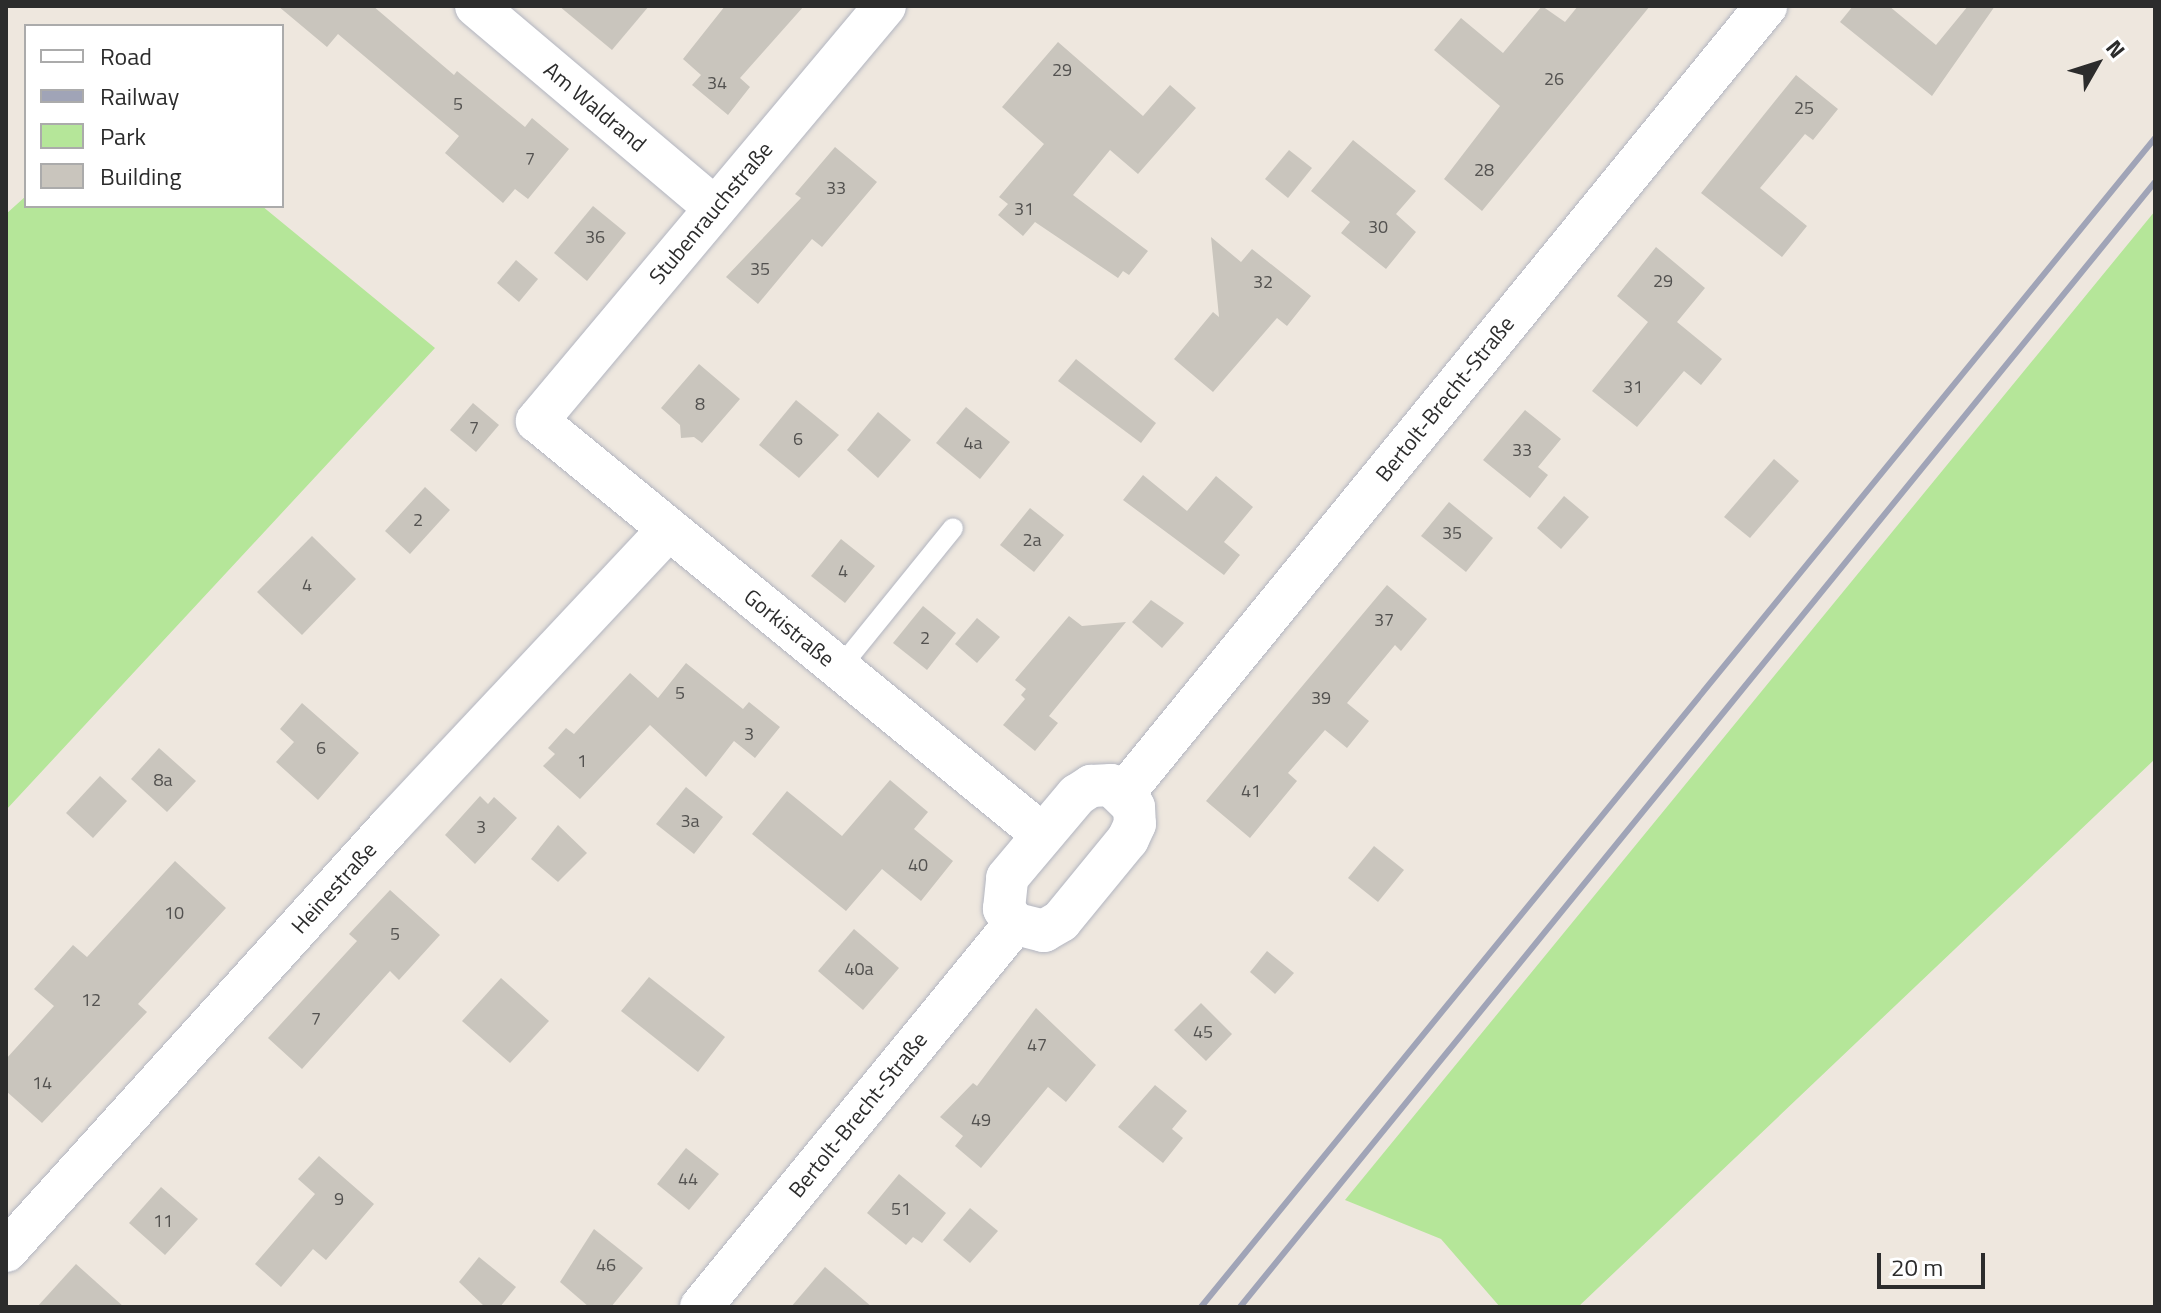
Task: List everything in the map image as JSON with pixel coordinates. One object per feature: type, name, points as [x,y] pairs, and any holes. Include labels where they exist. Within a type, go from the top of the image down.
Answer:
[{"type":"street","name":"Am Waldrand","points":[[476,6],[715,208]]},
{"type":"street","name":"Stubenrauchstraße","points":[[537,421],[885,6]]},
{"type":"street","name":"Bertolt-Brecht-Straße","points":[[1124,793],[1766,6]]},
{"type":"street","name":"Gorkistraße","points":[[537,421],[1042,834]]},
{"type":"street","name":"Heinestraße","points":[[6,1251],[391,825],[668,530]]},
{"type":"street","points":[[1111,785],[1124,793],[1134,807],[1135,824],[1128,839],[1061,921],[1044,931],[1015,924],[1004,909],[1002,890],[1042,834],[1091,786],[1111,785]]},
{"type":"street","name":"Bertolt-Brecht-Straße","points":[[701,1307],[1015,924]]},
{"type":"lane","points":[[839,669],[953,528]]},
{"type":"green space","points":[[24,198],[24,208],[264,208],[435,348],[6,810],[6,214]]},
{"type":"green space","points":[[2155,211],[2155,759],[1578,1307],[1500,1307],[1441,1239],[1345,1200]]},
{"type":"building","points":[[278,6],[373,6],[454,75],[457,71],[525,127],[532,118],[569,149],[528,199],[515,189],[503,203],[445,153],[459,136],[338,34],[327,47]]},
{"type":"building","points":[[559,6],[649,6],[612,50]]},
{"type":"building","points":[[725,6],[804,6],[740,78],[750,87],[728,115],[692,85],[701,75],[683,59]]},
{"type":"building","points":[[1542,6],[1565,22],[1578,6],[1650,6],[1482,211],[1444,179],[1500,106],[1434,50],[1461,18],[1503,53]]},
{"type":"building","points":[[1853,6],[1889,6],[1936,45],[1968,6],[1995,6],[1932,96],[1840,22]]},
{"type":"building","points":[[1058,42],[1143,116],[1170,85],[1196,108],[1138,174],[1110,150],[1073,195],[1148,251],[1129,275],[1123,271],[1118,278],[1035,222],[1023,236],[998,215],[1008,204],[999,197],[1044,144],[1002,107]]},
{"type":"building","points":[[1796,75],[1838,109],[1813,140],[1805,134],[1760,188],[1807,226],[1782,257],[1701,193]]},
{"type":"building","points":[[1353,140],[1416,191],[1396,214],[1416,232],[1386,269],[1341,233],[1350,222],[1311,191]]},
{"type":"building","points":[[835,147],[877,182],[822,247],[812,239],[758,304],[726,277],[801,198],[795,194]]},
{"type":"building","points":[[1289,150],[1312,168],[1288,198],[1265,179]]},
{"type":"building","points":[[593,206],[626,233],[587,281],[554,253]]},
{"type":"building","points":[[1211,237],[1241,262],[1252,249],[1311,296],[1287,326],[1277,318],[1213,392],[1174,359],[1213,312],[1219,317]]},
{"type":"building","points":[[1656,247],[1705,288],[1677,322],[1722,359],[1701,385],[1684,371],[1637,427],[1592,391],[1648,322],[1617,296]]},
{"type":"building","points":[[516,260],[538,279],[519,302],[497,283]]},
{"type":"building","points":[[1076,359],[1156,423],[1141,443],[1058,381]]},
{"type":"building","points":[[699,364],[740,399],[702,443],[694,437],[681,438],[680,425],[661,408]]},
{"type":"building","points":[[796,400],[839,435],[799,478],[759,445]]},
{"type":"building","points":[[473,403],[499,425],[476,452],[450,430]]},
{"type":"building","points":[[966,407],[1010,442],[980,479],[936,443]]},
{"type":"building","points":[[1525,410],[1561,439],[1538,467],[1548,475],[1530,498],[1483,460]]},
{"type":"building","points":[[878,412],[911,440],[878,478],[847,450]]},
{"type":"building","points":[[1774,459],[1799,481],[1750,538],[1724,517]]},
{"type":"building","points":[[1143,475],[1187,511],[1216,476],[1253,507],[1224,542],[1240,555],[1224,575],[1123,500]]},
{"type":"building","points":[[425,487],[450,510],[410,554],[385,531]]},
{"type":"building","points":[[1564,496],[1589,517],[1561,549],[1537,528]]},
{"type":"building","points":[[1449,502],[1493,538],[1466,572],[1421,536]]},
{"type":"building","points":[[1030,508],[1064,535],[1034,572],[1000,545]]},
{"type":"building","points":[[312,536],[356,579],[302,635],[257,592]]},
{"type":"building","points":[[841,539],[875,566],[845,603],[811,576]]},
{"type":"building","points":[[1387,585],[1427,619],[1401,651],[1395,645],[1347,703],[1369,721],[1347,748],[1325,730],[1288,773],[1297,781],[1250,838],[1206,801]]},
{"type":"building","points":[[1151,600],[1184,623],[1162,648],[1132,622]]},
{"type":"building","points":[[923,606],[956,633],[927,670],[893,643]]},
{"type":"building","points":[[1069,616],[1082,626],[1126,622],[1049,716],[1058,723],[1035,751],[1003,725],[1025,699],[1021,695],[1026,689],[1015,680]]},
{"type":"building","points":[[977,618],[1000,637],[977,663],[955,644]]},
{"type":"building","points":[[686,663],[743,709],[749,702],[780,727],[755,758],[734,741],[706,777],[650,725],[580,799],[543,766],[555,754],[548,748],[566,728],[574,734],[630,673],[658,698]]},
{"type":"building","points":[[302,703],[359,753],[318,800],[276,762],[294,742],[280,729]]},
{"type":"building","points":[[159,748],[196,781],[167,812],[131,779]]},
{"type":"building","points":[[100,776],[127,801],[93,838],[66,813]]},
{"type":"building","points":[[890,780],[928,812],[914,829],[953,861],[921,901],[882,869],[846,911],[752,834],[787,791],[842,836]]},
{"type":"building","points":[[686,787],[723,817],[694,854],[656,824]]},
{"type":"building","points":[[480,796],[488,804],[494,797],[517,818],[475,864],[445,835]]},
{"type":"building","points":[[558,825],[587,853],[558,882],[531,859]]},
{"type":"building","points":[[1374,846],[1404,870],[1378,902],[1348,878]]},
{"type":"building","points":[[175,861],[226,908],[138,1004],[147,1012],[42,1123],[6,1091],[6,1059],[54,1006],[34,989],[73,945],[87,957]]},
{"type":"building","points":[[390,890],[440,935],[399,980],[390,971],[302,1069],[268,1038],[357,941],[349,934]]},
{"type":"building","points":[[854,929],[899,968],[863,1010],[818,971]]},
{"type":"building","points":[[1267,951],[1294,973],[1275,994],[1250,972]]},
{"type":"building","points":[[649,977],[725,1037],[698,1072],[621,1011]]},
{"type":"building","points":[[501,978],[549,1021],[510,1063],[462,1021]]},
{"type":"building","points":[[1201,1003],[1232,1034],[1206,1061],[1174,1030]]},
{"type":"building","points":[[1036,1008],[1096,1065],[1066,1102],[1048,1087],[981,1168],[955,1146],[963,1136],[940,1117],[973,1083],[977,1086]]},
{"type":"building","points":[[1155,1085],[1187,1111],[1172,1129],[1183,1138],[1163,1163],[1118,1127]]},
{"type":"building","points":[[686,1148],[719,1174],[689,1210],[657,1184]]},
{"type":"building","points":[[319,1156],[374,1204],[326,1260],[313,1249],[281,1287],[255,1264],[315,1194],[298,1179]]},
{"type":"building","points":[[899,1174],[946,1213],[922,1243],[913,1237],[906,1245],[867,1213]]},
{"type":"building","points":[[161,1187],[198,1219],[165,1255],[129,1223]]},
{"type":"building","points":[[970,1208],[998,1231],[970,1263],[943,1240]]},
{"type":"building","points":[[594,1229],[643,1268],[611,1307],[589,1307],[560,1282]]},
{"type":"building","points":[[479,1257],[516,1287],[500,1307],[485,1307],[459,1282]]},
{"type":"building","points":[[76,1264],[124,1307],[37,1307]]},
{"type":"building","points":[[825,1267],[872,1307],[791,1307]]},
{"type":"railway","points":[[1201,1307],[2155,138]]},
{"type":"railway","points":[[1240,1307],[2155,182]]}]
